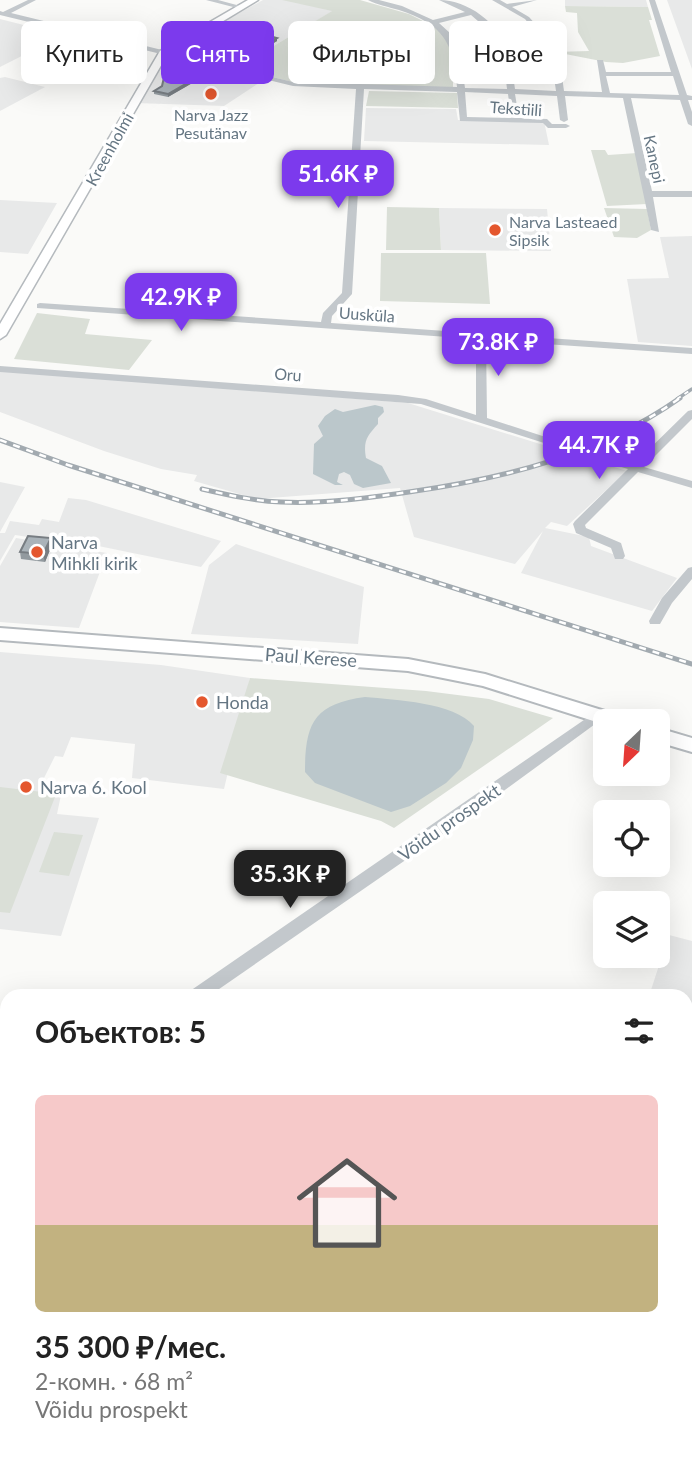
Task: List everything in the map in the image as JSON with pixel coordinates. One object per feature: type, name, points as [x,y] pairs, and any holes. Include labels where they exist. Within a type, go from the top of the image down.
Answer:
[{"type":"highway","name":"Paul Kerese","points":[[0,634],[408,665],[485,680],[593,714]]},
{"type":"highway","points":[[670,739],[692,746]]},
{"type":"main road","name":"Kreenholmi","points":[[0,322],[90,160],[158,52],[240,4],[254,0]]},
{"type":"main road","name":"Kreenholmi","points":[[0,335],[103,161],[128,102],[154,66],[158,52]]},
{"type":"main road","points":[[90,160],[103,161]]},
{"type":"street","points":[[2,13],[33,0]]},
{"type":"street","points":[[209,0],[240,4]]},
{"type":"street","points":[[373,0],[409,10],[430,21]]},
{"type":"street","points":[[442,0],[472,13],[481,21]]},
{"type":"street","points":[[495,0],[530,21]]},
{"type":"street","points":[[506,6],[534,0]]},
{"type":"street","points":[[652,0],[674,74],[687,97],[692,124]]},
{"type":"street","points":[[2,13],[161,53]]},
{"type":"street","points":[[435,21],[472,13]]},
{"type":"street","points":[[435,24],[449,35]]},
{"type":"street","points":[[600,62],[606,94]]},
{"type":"street","points":[[154,66],[161,63]]},
{"type":"street","points":[[602,74],[674,74]]},
{"type":"street","points":[[274,80],[293,84],[360,88],[687,97]]},
{"type":"street","points":[[461,84],[462,90]]},
{"type":"street","points":[[510,84],[514,120]]},
{"type":"street","points":[[559,84],[560,93]]},
{"type":"street","points":[[325,327],[327,315],[347,294],[360,88]]},
{"type":"street","name":"Tekstiili","points":[[462,90],[463,118],[547,121],[548,126],[565,123],[560,93]]},
{"type":"street","name":"Kanepi","points":[[626,95],[656,230]]},
{"type":"street","points":[[648,194],[692,194]]},
{"type":"street","name":"Uusküla","points":[[40,306],[692,351]]},
{"type":"street","points":[[481,337],[482,420]]},
{"type":"street","name":"Oru","points":[[0,369],[422,401],[566,447]]},
{"type":"street","points":[[619,556],[617,545],[587,534],[580,530],[579,524],[692,413]]},
{"type":"street","points":[[589,454],[692,485]]},
{"type":"street","points":[[655,621],[692,570]]},
{"type":"street","name":"Võidu prospekt","points":[[206,989],[593,726]]},
{"type":"shaded area","points":[[263,0],[351,0],[316,21],[288,21],[288,38],[274,46],[274,21],[225,21]]},
{"type":"shaded area","points":[[282,0],[360,0],[409,14],[423,21],[315,21],[332,11]]},
{"type":"shaded area","points":[[565,0],[646,0],[648,7],[565,6]]},
{"type":"shaded area","points":[[667,0],[692,0],[692,69]]},
{"type":"shaded area","points":[[565,6],[648,7],[652,20],[649,20],[660,56],[623,63],[567,54],[567,52],[589,51],[578,32],[577,13],[566,12]]},
{"type":"shaded area","points":[[0,19],[21,24],[21,56],[0,67]]},
{"type":"shaded area","points":[[435,27],[449,43],[449,84],[453,84],[453,88],[327,84],[435,84]]},
{"type":"shaded area","points":[[288,37],[288,81],[274,77],[274,46]]},
{"type":"shaded area","points":[[161,66],[161,84],[257,84],[224,106],[135,103]]},
{"type":"shaded area","points":[[5,77],[21,81],[21,84],[45,87],[0,111],[0,78]]},
{"type":"shaded area","points":[[369,91],[457,93],[458,108],[366,106]]},
{"type":"shaded area","points":[[366,108],[456,109],[458,120],[544,121],[549,145],[364,141]]},
{"type":"shaded area","points":[[591,150],[605,150],[608,155],[637,153],[647,204],[607,206]]},
{"type":"shaded area","points":[[0,200],[57,203],[28,254],[0,252]]},
{"type":"shaded area","points":[[387,207],[439,208],[441,250],[386,250]]},
{"type":"shaded area","name":"Narva Lasteaed Sipsik","points":[[439,208],[547,209],[551,251],[441,250]]},
{"type":"shaded area","points":[[604,208],[647,209],[651,230],[637,238],[614,237]]},
{"type":"shaded area","points":[[692,236],[692,346],[638,342],[627,279],[669,278],[660,237]]},
{"type":"shaded area","points":[[381,253],[486,253],[490,304],[380,301]]},
{"type":"shaded area","points":[[37,313],[90,319],[85,334],[152,340],[129,370],[14,359]]},
{"type":"shaded area","points":[[0,369],[408,403],[627,471],[567,526],[551,522],[545,528],[589,537],[591,546],[677,578],[652,611],[521,573],[543,531],[515,564],[414,537],[400,488],[257,499],[194,481],[197,475],[161,469],[104,451],[0,412]]},
{"type":"shaded area","points":[[375,405],[383,407],[384,412],[367,439],[366,458],[382,466],[391,483],[363,488],[354,484],[350,475],[344,472],[339,474],[337,482],[343,485],[335,485],[313,474],[314,444],[323,436],[318,426],[325,416],[335,409],[343,412]]},
{"type":"shaded area","points":[[0,482],[25,487],[0,532]]},
{"type":"shaded area","points":[[68,498],[86,500],[221,541],[201,567],[69,540],[67,543],[15,535],[0,561],[0,533],[5,533],[10,521],[39,525],[42,519],[59,522]]},
{"type":"shaded area","points":[[16,538],[107,553],[79,628],[0,622],[0,566]]},
{"type":"shaded area","points":[[236,544],[364,587],[358,644],[191,634],[209,565]]},
{"type":"shaded area","name":"Narva 6. Kool","points":[[0,652],[161,665],[250,678],[224,789],[132,778],[135,744],[71,737],[63,757],[55,756],[43,780],[61,795],[57,814],[99,818],[61,936],[0,929]]},
{"type":"shaded area","points":[[250,678],[426,691],[489,699],[553,718],[394,828],[381,821],[220,773]]},
{"type":"shaded area","points":[[365,697],[439,707],[465,718],[474,726],[473,740],[461,768],[446,783],[410,806],[391,812],[315,783],[305,772],[305,755],[307,741],[316,719],[334,705]]},
{"type":"shaded area","points":[[0,787],[51,793],[55,797],[10,913],[0,912]]},
{"type":"shaded area","points":[[54,832],[83,835],[69,876],[39,872]]},
{"type":"shaded area","points":[[670,935],[692,941],[692,989],[651,989],[658,968],[670,968]]},
{"type":"building","points":[[185,84],[168,94],[154,91],[162,86]]},
{"type":"building","points":[[28,536],[51,538],[43,554],[20,552]]},
{"type":"railway","points":[[677,399],[692,389]]},
{"type":"railway","points":[[202,489],[251,499],[297,502],[361,498],[445,486],[516,471],[584,449],[617,435],[680,398]]},
{"type":"railway","points":[[0,440],[68,465],[692,664]]},
{"type":"place","name":"Narva Jazz Pesutänav","points":[[211,94]]},
{"type":"place","name":"Narva Lasteaed Sipsik","points":[[495,230]]},
{"type":"place","name":"Narva Mihkli kirik","points":[[37,552]]},
{"type":"place","name":"Honda","points":[[202,702]]},
{"type":"place","name":"Narva 6. Kool","points":[[26,787]]}]
